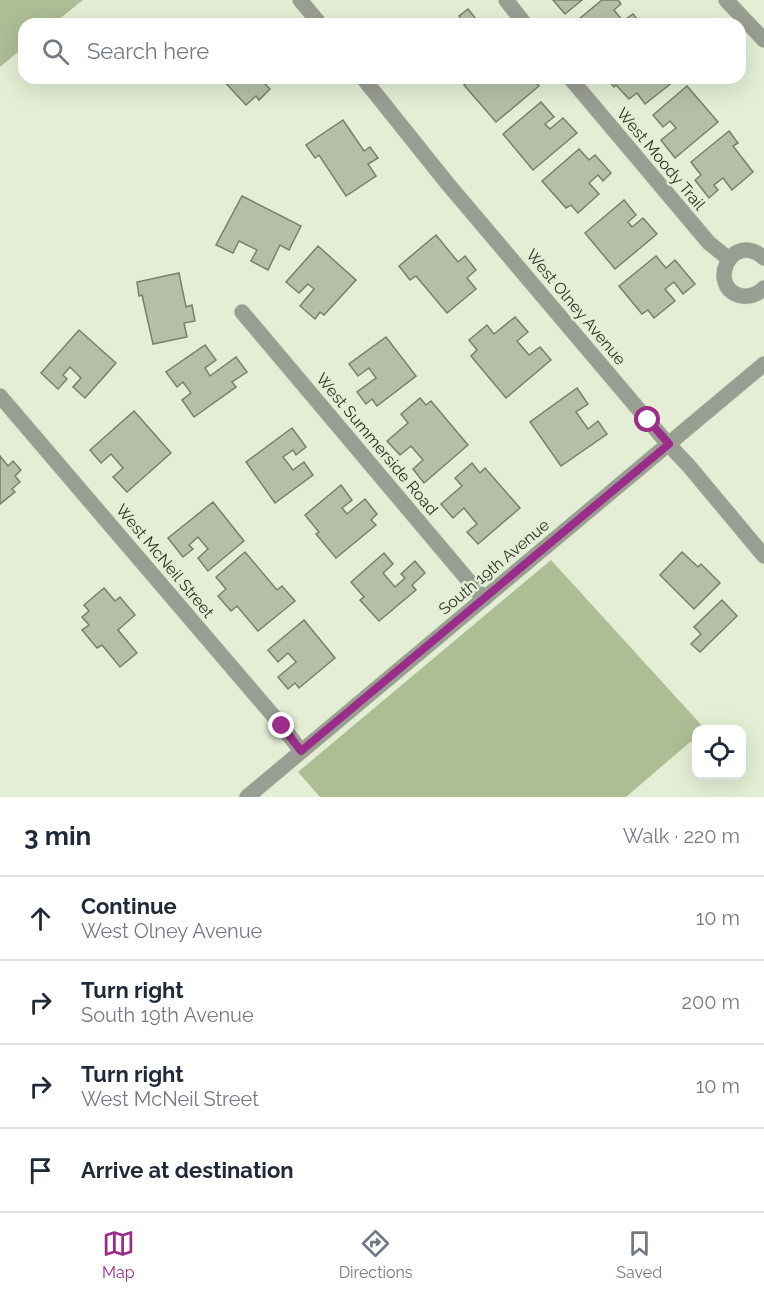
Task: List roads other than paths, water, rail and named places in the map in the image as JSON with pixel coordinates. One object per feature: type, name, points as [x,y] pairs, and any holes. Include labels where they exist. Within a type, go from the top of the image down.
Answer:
[{"type":"street","points":[[300,0],[315,18]]},
{"type":"street","points":[[506,0],[520,18]]},
{"type":"street","points":[[726,0],[743,18]]},
{"type":"street","points":[[746,21],[764,40]]},
{"type":"street","name":"West Olney Avenue","points":[[368,84],[447,183],[764,556]]},
{"type":"street","name":"West Moody Trail","points":[[575,84],[709,243],[729,259]]},
{"type":"street","points":[[764,258],[748,250],[739,251],[730,256],[723,274],[732,291],[740,296],[750,296],[759,293],[764,288]]},
{"type":"street","name":"West Summerside Road","points":[[242,312],[484,599]]},
{"type":"street","name":"South 19th Avenue","points":[[247,797],[764,364]]},
{"type":"street","name":"West McNeil Street","points":[[0,396],[301,751]]}]
